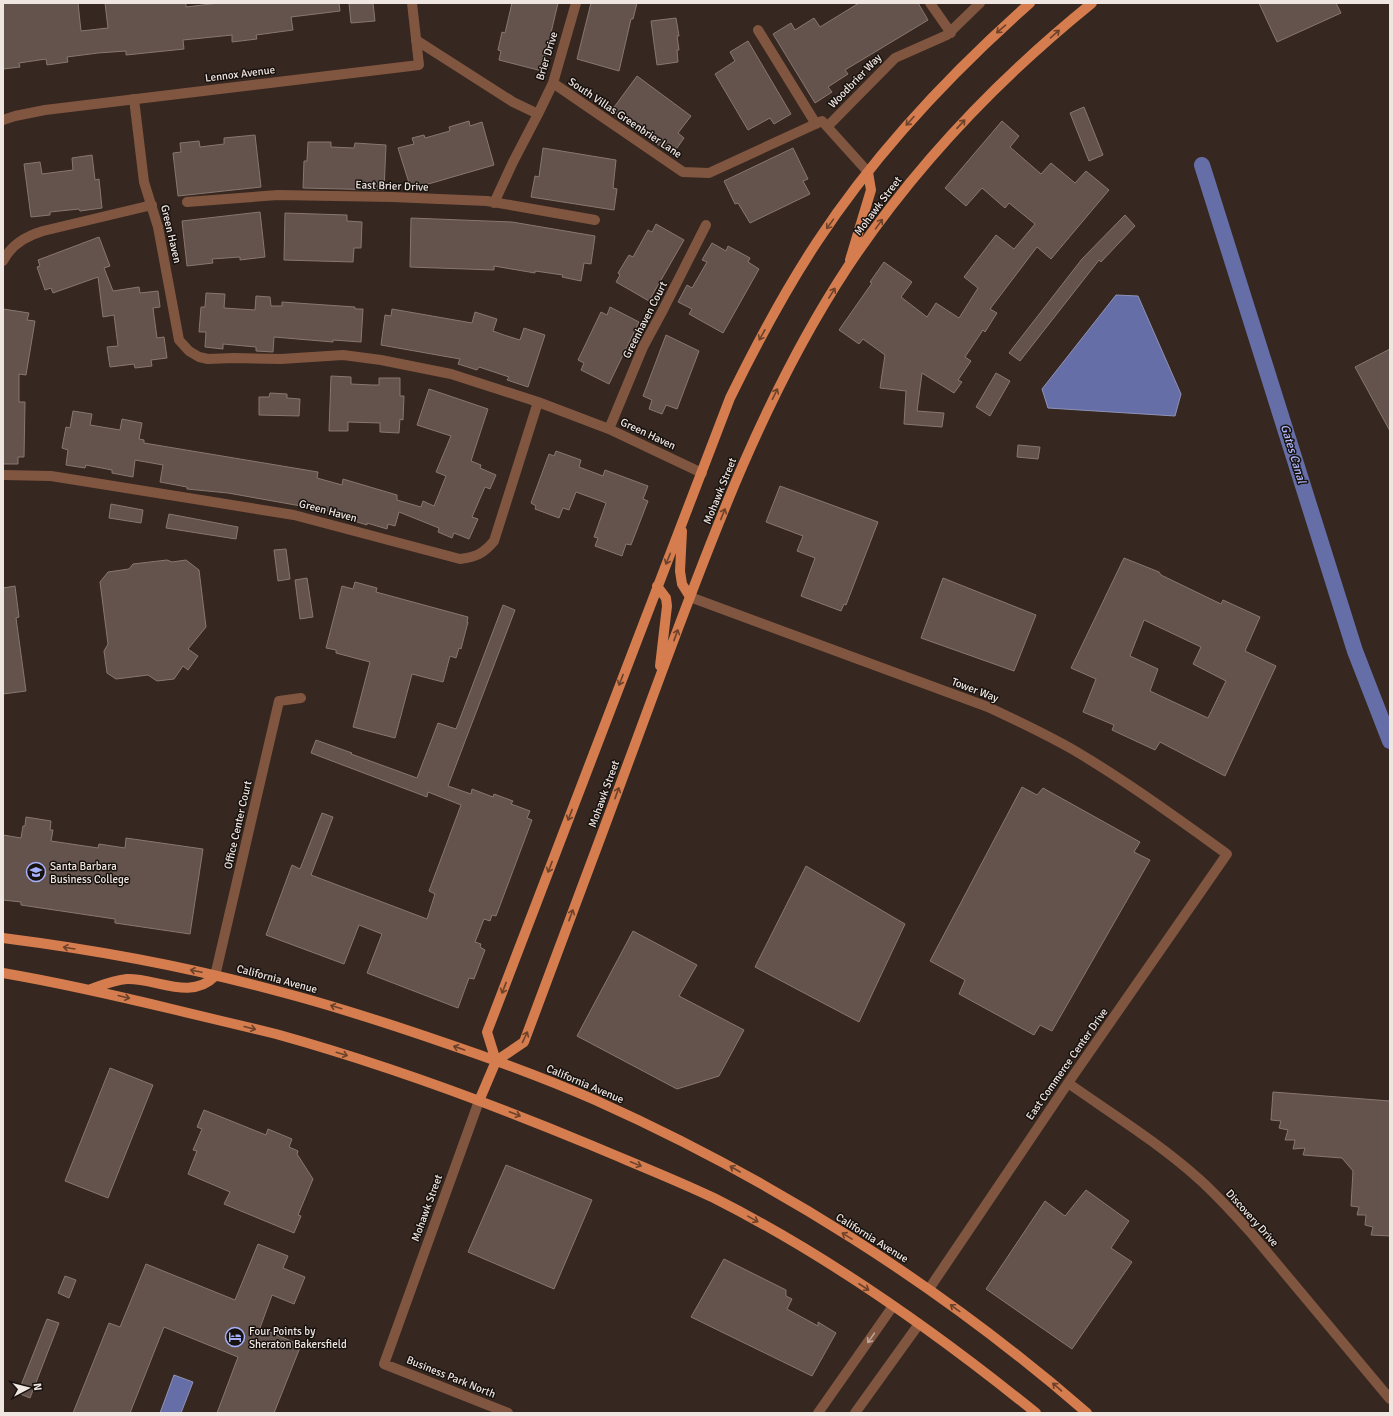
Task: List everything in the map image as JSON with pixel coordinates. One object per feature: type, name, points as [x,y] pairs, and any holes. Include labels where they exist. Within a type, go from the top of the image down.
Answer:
[{"type":"main road","points":[[496,1061],[487,1032],[730,398],[757,344],[786,292],[818,241],[868,172],[908,123],[948,79],[991,37],[1030,3]]},
{"type":"main road","name":"Mohawk Street","points":[[479,1100],[496,1061],[524,1042],[690,597],[760,424],[794,357],[816,318],[848,267],[897,200],[938,149],[979,105],[1022,63],[1092,3]]},
{"type":"main road","points":[[848,267],[871,190],[868,172]]},
{"type":"main road","points":[[682,523],[681,578],[682,584],[690,597]]},
{"type":"main road","points":[[657,586],[666,598],[667,606],[658,684]]},
{"type":"main road","name":"California Avenue","points":[[3,938],[99,952],[216,976],[282,992],[376,1020],[496,1061],[593,1099],[725,1164],[814,1215],[897,1267],[993,1336],[1054,1384],[1087,1413]]},
{"type":"main road","points":[[3,973],[91,989],[277,1035],[404,1074],[479,1100],[665,1175],[715,1199],[792,1241],[919,1324],[996,1381],[1036,1413]]},
{"type":"main road","points":[[91,989],[114,981],[127,979],[191,988],[210,981],[216,976]]},
{"type":"street","name":"Lennox Avenue","points":[[3,120],[45,110],[420,65],[412,3]]},
{"type":"street","name":"Brier Drive","points":[[494,203],[552,83],[576,3]]},
{"type":"street","points":[[930,3],[951,33]]},
{"type":"street","name":"Woodbrier Way","points":[[828,126],[895,58],[951,33],[980,3]]},
{"type":"street","points":[[758,30],[816,124],[822,121],[828,126],[868,172]]},
{"type":"street","points":[[416,40],[513,102],[538,114]]},
{"type":"street","name":"South Villas Greenbrier Lane","points":[[552,83],[683,172],[709,173],[816,124]]},
{"type":"street","name":"Green Haven","points":[[134,99],[144,182],[152,205],[162,245],[180,340],[189,351],[199,357],[208,359],[281,359],[343,355],[380,360],[451,374],[538,402],[609,429],[702,473]]},
{"type":"street","name":"East Brier Drive","points":[[187,202],[278,195],[392,197],[487,201],[595,220]]},
{"type":"street","points":[[3,261],[21,241],[29,236],[43,231],[152,205]]},
{"type":"street","name":"Greenhaven Court","points":[[609,429],[643,346],[706,225]]},
{"type":"street","name":"Green Haven","points":[[3,475],[51,476],[294,515],[460,559],[474,557],[486,550],[494,541],[538,402]]},
{"type":"street","name":"Tower Way","points":[[690,597],[988,707],[1033,728],[1077,752],[1121,780],[1228,854]]},
{"type":"street","name":"Office Center Court","points":[[216,976],[279,701],[301,698]]},
{"type":"street","name":"East Commerce Center Drive","points":[[929,1289],[1068,1084],[1228,854]]},
{"type":"street","name":"Discovery Drive","points":[[1068,1084],[1162,1149],[1211,1191],[1252,1234],[1390,1399]]},
{"type":"street","name":"Mohawk Street","points":[[384,1364],[479,1100]]},
{"type":"street","points":[[818,1413],[893,1306]]},
{"type":"street","points":[[855,1413],[919,1324]]},
{"type":"street","name":"Business Park North","points":[[384,1364],[508,1413]]},
{"type":"water","points":[[1116,295],[1138,296],[1181,394],[1175,416],[1048,408],[1042,389]]},
{"type":"water","points":[[174,1375],[193,1382],[181,1413],[160,1413]]},
{"type":"building","points":[[3,3],[78,3],[81,31],[108,28],[105,3],[186,3],[186,7],[219,3],[339,3],[340,11],[291,17],[293,30],[256,35],[257,39],[232,42],[232,35],[183,40],[184,49],[126,55],[126,51],[98,53],[67,57],[68,62],[47,65],[46,59],[19,63],[20,67],[3,69]]},
{"type":"building","points":[[349,3],[373,3],[375,21],[351,23]]},
{"type":"building","points":[[512,3],[558,3],[542,71],[499,60],[501,51],[498,50],[502,32],[505,33]]},
{"type":"building","points":[[591,3],[637,3],[633,19],[631,19],[619,71],[577,59]]},
{"type":"building","points":[[859,3],[918,3],[928,20],[845,70],[848,74],[828,87],[832,92],[815,103],[773,34],[791,23],[795,30],[814,18],[820,27]]},
{"type":"building","points":[[1259,3],[1336,3],[1341,13],[1277,42]]},
{"type":"building","points":[[676,18],[679,36],[677,36],[679,50],[677,50],[678,62],[657,65],[651,21]]},
{"type":"building","points":[[748,41],[791,114],[774,124],[770,118],[748,130],[715,74],[735,61],[730,52]]},
{"type":"building","points":[[637,76],[691,116],[678,133],[684,138],[672,155],[612,110]]},
{"type":"building","points":[[1084,107],[1103,155],[1089,161],[1070,113]]},
{"type":"building","points":[[469,121],[470,126],[482,122],[494,165],[411,189],[398,148],[414,144],[412,138],[424,135],[425,138],[450,131],[449,127]]},
{"type":"building","points":[[1002,121],[1019,136],[1010,147],[1041,174],[1051,163],[1075,183],[1086,171],[1109,190],[1051,259],[1037,247],[990,309],[997,313],[985,332],[983,330],[965,357],[971,361],[958,380],[962,382],[954,393],[922,373],[917,411],[944,413],[942,427],[904,424],[906,391],[880,388],[885,355],[863,339],[859,344],[839,330],[872,283],[870,282],[884,262],[912,282],[901,297],[927,317],[936,303],[959,318],[978,288],[964,277],[996,235],[1014,249],[1035,224],[1009,203],[1005,208],[982,188],[966,206],[945,188]]},
{"type":"building","points":[[255,135],[261,187],[178,196],[173,153],[181,152],[180,143],[199,141],[200,147],[224,144],[224,138]]},
{"type":"building","points":[[308,142],[331,142],[331,147],[354,148],[355,143],[386,145],[384,190],[303,188],[304,161],[307,161]]},
{"type":"building","points":[[543,148],[616,160],[613,188],[617,189],[614,210],[531,197],[535,176],[539,177]]},
{"type":"building","points":[[793,148],[808,179],[803,181],[810,194],[750,223],[738,203],[735,204],[724,181]]},
{"type":"building","points":[[92,155],[95,180],[99,179],[102,208],[80,211],[79,209],[50,212],[50,215],[31,217],[24,164],[40,162],[42,174],[73,170],[72,158]]},
{"type":"building","points":[[260,212],[265,257],[240,260],[240,257],[212,259],[213,263],[187,266],[182,221]]},
{"type":"building","points":[[285,213],[347,215],[347,221],[362,222],[361,248],[354,248],[353,262],[284,260]]},
{"type":"building","points":[[1125,215],[1135,226],[1101,262],[1099,260],[1020,361],[1009,353],[1082,259]]},
{"type":"building","points":[[411,218],[512,222],[595,236],[591,264],[584,263],[581,281],[562,277],[563,275],[535,271],[535,273],[494,266],[494,270],[410,267]]},
{"type":"building","points":[[656,224],[684,240],[649,301],[616,282],[620,275],[618,273],[629,255],[633,257],[648,230],[652,232]]},
{"type":"building","points":[[99,237],[110,266],[104,268],[113,291],[139,287],[140,293],[158,291],[160,307],[153,308],[157,338],[164,337],[167,358],[151,360],[152,366],[135,368],[134,364],[110,367],[107,347],[118,346],[114,315],[103,317],[98,277],[53,293],[51,288],[45,290],[37,267],[40,266],[38,260]]},
{"type":"building","points":[[712,243],[726,251],[728,246],[750,258],[748,262],[759,269],[723,333],[689,314],[692,309],[678,302],[687,285],[692,288],[707,262],[702,260]]},
{"type":"building","points":[[206,293],[225,294],[224,308],[255,310],[256,296],[270,297],[271,306],[282,306],[282,302],[355,307],[355,309],[363,309],[361,342],[333,340],[333,342],[274,337],[273,352],[256,351],[256,347],[223,344],[223,349],[205,347],[206,332],[199,332],[201,307],[205,307]]},
{"type":"building","points":[[610,307],[639,322],[609,384],[581,370],[584,363],[578,360],[601,312],[607,315]]},
{"type":"building","points":[[3,309],[29,313],[27,320],[35,321],[26,375],[19,374],[19,402],[25,402],[24,457],[18,457],[18,464],[3,464]]},
{"type":"building","points":[[392,309],[472,323],[475,312],[497,319],[493,331],[504,335],[520,340],[524,328],[545,335],[528,387],[507,380],[509,377],[479,367],[477,370],[458,364],[460,359],[381,345],[385,315],[391,316]]},
{"type":"building","points":[[666,335],[699,351],[677,409],[666,405],[662,414],[649,409],[652,400],[643,396]]},
{"type":"building","points":[[1390,349],[1390,431],[1355,367]]},
{"type":"building","points":[[996,373],[1010,381],[990,416],[976,407]]},
{"type":"building","points":[[331,376],[351,377],[351,384],[372,385],[379,385],[379,378],[400,378],[400,396],[404,396],[403,420],[400,419],[399,433],[380,432],[380,423],[348,422],[348,431],[329,431]]},
{"type":"building","points":[[429,389],[488,409],[471,461],[481,465],[480,468],[496,475],[490,489],[485,487],[472,517],[478,519],[469,539],[454,533],[452,538],[438,532],[439,528],[399,512],[395,526],[388,524],[387,529],[367,523],[367,525],[328,513],[329,511],[228,493],[187,489],[187,487],[160,482],[163,465],[135,460],[133,477],[112,473],[112,470],[86,465],[85,468],[66,465],[68,450],[62,448],[66,427],[70,428],[73,411],[92,414],[90,425],[120,430],[122,419],[142,423],[139,439],[144,440],[144,443],[318,472],[317,478],[342,485],[343,479],[397,495],[397,500],[421,507],[423,501],[434,506],[446,476],[436,472],[451,436],[417,425]]},
{"type":"building","points":[[270,393],[287,394],[287,398],[300,399],[299,416],[259,415],[259,397],[269,397]]},
{"type":"building","points":[[1018,445],[1040,447],[1038,459],[1017,457]]},
{"type":"building","points":[[556,451],[581,460],[579,467],[603,476],[605,470],[648,486],[643,499],[648,501],[631,545],[626,544],[622,556],[595,546],[598,538],[594,537],[606,503],[576,492],[569,510],[563,508],[559,518],[535,509],[536,506],[531,503],[549,454],[554,456]]},
{"type":"building","points":[[780,486],[878,522],[846,605],[844,604],[841,611],[801,596],[815,558],[797,551],[803,536],[766,522]]},
{"type":"building","points":[[111,504],[143,510],[141,523],[109,518]]},
{"type":"building","points":[[169,514],[238,527],[236,539],[166,528]]},
{"type":"building","points":[[286,549],[290,579],[278,581],[274,550]]},
{"type":"building","points":[[1124,558],[1159,572],[1161,575],[1221,604],[1223,600],[1260,617],[1245,651],[1276,666],[1225,776],[1160,742],[1155,750],[1112,730],[1114,725],[1083,712],[1096,679],[1071,668]],"holes":[[[1144,620],[1201,647],[1193,664],[1226,681],[1208,718],[1150,691],[1158,669],[1130,656]]]},
{"type":"building","points":[[167,560],[172,562],[186,560],[199,570],[206,627],[188,649],[198,656],[188,670],[183,666],[174,679],[157,681],[148,675],[116,679],[107,673],[104,651],[108,644],[100,582],[108,572],[129,569],[133,564]]},
{"type":"building","points":[[307,578],[313,617],[300,619],[295,580]]},
{"type":"building","points":[[943,578],[1036,615],[1014,671],[921,638]]},
{"type":"building","points":[[355,582],[377,588],[376,592],[468,617],[461,649],[459,648],[456,658],[450,656],[443,682],[412,674],[395,738],[353,727],[370,662],[336,653],[336,650],[326,648],[342,586],[353,589]]},
{"type":"building","points":[[15,586],[19,617],[16,618],[26,691],[3,694],[3,588]]},
{"type":"building","points":[[503,605],[515,610],[448,786],[471,794],[472,789],[493,797],[494,794],[513,801],[511,804],[530,811],[527,818],[532,820],[496,916],[492,915],[490,921],[484,919],[475,942],[481,944],[480,947],[485,950],[474,979],[469,978],[458,1008],[367,973],[382,934],[359,925],[344,964],[266,935],[292,865],[300,869],[322,813],[333,817],[311,875],[427,919],[435,894],[429,891],[461,805],[428,792],[427,797],[311,753],[316,740],[417,778],[438,723],[456,729]]},
{"type":"building","points":[[1022,787],[1037,795],[1043,788],[1140,842],[1134,852],[1150,860],[1052,1031],[1040,1025],[1034,1035],[959,994],[965,980],[930,961]]},
{"type":"building","points":[[26,817],[51,821],[50,830],[53,830],[51,841],[98,848],[99,844],[125,848],[126,838],[203,849],[190,934],[115,923],[115,919],[21,905],[21,902],[3,900],[3,835],[21,838]]},
{"type":"building","points":[[806,866],[905,924],[859,1022],[755,967]]},
{"type":"building","points":[[633,931],[697,965],[679,996],[744,1030],[719,1076],[677,1089],[577,1036]]},
{"type":"building","points":[[110,1068],[153,1085],[108,1198],[65,1181]]},
{"type":"building","points":[[1273,1092],[1390,1101],[1390,1236],[1371,1235],[1373,1227],[1365,1225],[1366,1215],[1357,1215],[1359,1207],[1351,1206],[1353,1171],[1342,1158],[1303,1155],[1305,1148],[1293,1149],[1295,1140],[1285,1140],[1288,1130],[1279,1128],[1281,1121],[1271,1120]]},
{"type":"building","points":[[204,1110],[266,1135],[268,1129],[292,1139],[289,1147],[298,1151],[297,1154],[313,1179],[298,1215],[301,1216],[294,1233],[224,1204],[230,1192],[188,1174],[197,1151],[193,1150],[202,1129],[197,1127]]},
{"type":"building","points":[[506,1165],[592,1200],[554,1289],[468,1252]]},
{"type":"building","points":[[1086,1190],[1129,1221],[1111,1248],[1132,1262],[1072,1349],[986,1289],[1045,1201],[1065,1216]]},
{"type":"building","name":"Four Points by Sheraton Bakersfield","points":[[258,1244],[288,1256],[283,1268],[305,1277],[294,1304],[272,1295],[260,1328],[301,1345],[274,1413],[217,1413],[238,1357],[164,1327],[130,1413],[73,1413],[109,1323],[120,1327],[146,1264],[235,1300]]},
{"type":"building","points":[[724,1259],[786,1290],[786,1296],[792,1299],[787,1309],[818,1326],[818,1322],[836,1333],[812,1376],[691,1317]]},
{"type":"building","points":[[65,1276],[76,1280],[69,1298],[58,1293]]},
{"type":"building","points":[[47,1319],[59,1323],[30,1398],[18,1393]]},
{"type":"waterway","name":"Gates Canal","points":[[1202,165],[1355,651],[1390,741]]},
{"type":"place","name":"Santa Barbara Business College","points":[[36,872]]},
{"type":"place","name":"Four Points by Sheraton Bakersfield","points":[[235,1337]]}]
